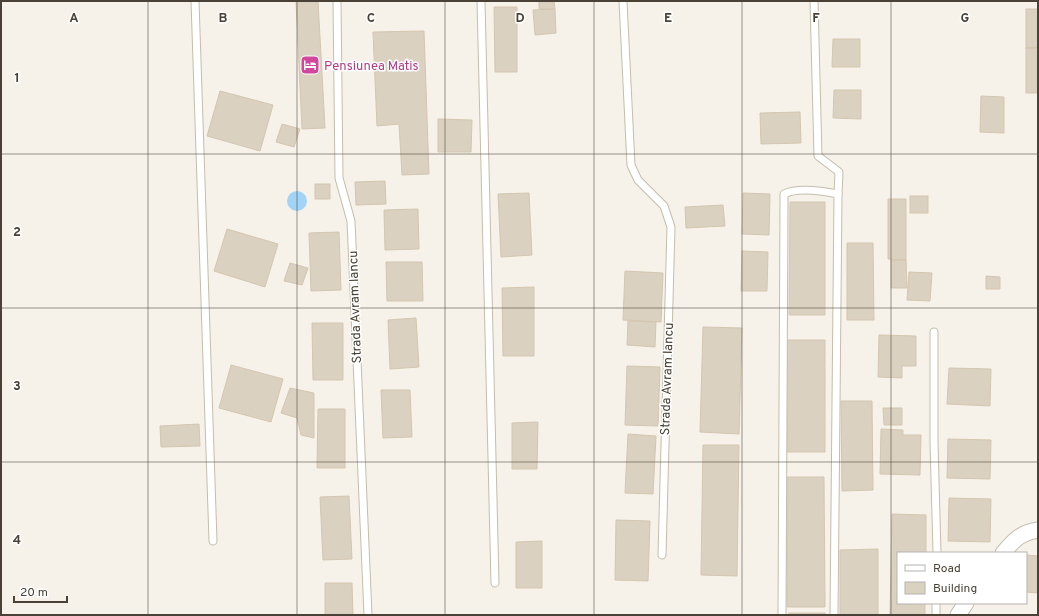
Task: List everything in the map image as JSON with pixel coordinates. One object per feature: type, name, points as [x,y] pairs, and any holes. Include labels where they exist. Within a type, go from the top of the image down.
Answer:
[{"type":"street","points":[[1004,552],[1016,538],[1028,532],[1038,530]]},
{"type":"street","points":[[958,615],[965,604]]},
{"type":"lane","points":[[194,1],[213,541]]},
{"type":"lane","name":"Strada Avram Iancu","points":[[337,1],[339,178],[351,221],[368,615]]},
{"type":"lane","points":[[481,1],[495,583]]},
{"type":"lane","name":"Strada Avram Iancu","points":[[622,1],[631,165],[638,180],[664,206],[671,227],[662,555]]},
{"type":"lane","points":[[814,1],[818,156],[839,172],[834,615]]},
{"type":"lane","points":[[782,615],[784,194],[791,190],[822,191],[838,194]]},
{"type":"lane","points":[[934,332],[934,442],[937,552]]},
{"type":"lane","points":[[936,604],[936,615]]},
{"type":"water","points":[[297,191],[304,194],[307,201],[304,208],[297,211],[290,208],[287,201],[290,194]]},
{"type":"building","name":"Pensiunea Matis","points":[[296,1],[318,1],[325,128],[302,129]]},
{"type":"building","points":[[539,1],[554,1],[555,9],[539,9]]},
{"type":"building","points":[[494,7],[517,7],[517,72],[495,72]]},
{"type":"building","points":[[555,9],[556,33],[535,35],[533,10]]},
{"type":"building","points":[[1026,9],[1038,9],[1038,48],[1026,48]]},
{"type":"building","points":[[424,31],[429,174],[402,175],[399,124],[377,126],[373,32]]},
{"type":"building","points":[[833,39],[860,39],[860,67],[832,67]]},
{"type":"building","points":[[1026,48],[1038,48],[1038,93],[1026,93]]},
{"type":"building","points":[[834,90],[861,90],[861,119],[833,118]]},
{"type":"building","points":[[220,91],[273,105],[260,151],[207,136]]},
{"type":"building","points":[[981,96],[1004,97],[1004,133],[980,132]]},
{"type":"building","points":[[800,112],[801,143],[761,144],[760,113]]},
{"type":"building","points":[[438,119],[472,120],[471,152],[438,152]]},
{"type":"building","points":[[282,124],[300,129],[294,147],[276,142]]},
{"type":"building","points":[[385,181],[386,204],[356,205],[355,182]]},
{"type":"building","points":[[315,184],[330,184],[330,199],[315,199]]},
{"type":"building","points":[[529,193],[532,255],[501,257],[498,194]]},
{"type":"building","points":[[743,193],[770,194],[769,235],[742,234]]},
{"type":"building","points":[[910,196],[928,196],[928,213],[910,213]]},
{"type":"building","points":[[888,199],[906,199],[906,260],[888,259]]},
{"type":"building","points":[[790,202],[825,202],[825,315],[789,315]]},
{"type":"building","points":[[723,205],[725,226],[686,228],[685,207]]},
{"type":"building","points":[[418,209],[419,249],[385,250],[384,210]]},
{"type":"building","points":[[227,229],[278,244],[265,287],[214,271]]},
{"type":"building","points":[[339,232],[341,290],[311,291],[309,233]]},
{"type":"building","points":[[847,243],[873,243],[874,320],[847,320]]},
{"type":"building","points":[[742,251],[768,252],[767,291],[741,291]]},
{"type":"building","points":[[891,260],[906,260],[907,288],[891,288]]},
{"type":"building","points":[[386,262],[422,262],[423,301],[387,301]]},
{"type":"building","points":[[290,263],[308,268],[302,285],[284,281]]},
{"type":"building","points":[[625,271],[663,273],[661,322],[623,320]]},
{"type":"building","points":[[909,272],[932,273],[930,301],[907,300]]},
{"type":"building","points":[[986,276],[1000,277],[1000,289],[986,289]]},
{"type":"building","points":[[534,287],[534,356],[503,356],[502,288]]},
{"type":"building","points":[[416,318],[419,367],[390,369],[388,320]]},
{"type":"building","points":[[628,321],[656,322],[655,347],[627,345]]},
{"type":"building","points":[[312,323],[343,323],[343,380],[313,380]]},
{"type":"building","points":[[703,327],[742,328],[739,434],[700,432]]},
{"type":"building","points":[[879,335],[916,336],[916,366],[902,366],[902,378],[878,377]]},
{"type":"building","points":[[786,340],[825,340],[825,452],[787,452]]},
{"type":"building","points":[[231,365],[283,379],[271,422],[219,408]]},
{"type":"building","points":[[627,366],[660,367],[658,426],[625,425]]},
{"type":"building","points":[[949,368],[991,369],[990,406],[947,404]]},
{"type":"building","points":[[290,388],[314,393],[314,438],[301,435],[297,418],[281,413]]},
{"type":"building","points":[[381,390],[410,390],[412,437],[383,438]]},
{"type":"building","points":[[841,401],[872,401],[873,490],[842,491]]},
{"type":"building","points":[[883,408],[902,408],[902,425],[884,425]]},
{"type":"building","points":[[318,409],[345,409],[345,468],[317,468]]},
{"type":"building","points":[[538,422],[537,469],[512,469],[512,423]]},
{"type":"building","points":[[199,424],[200,446],[161,447],[160,426]]},
{"type":"building","points":[[881,429],[903,430],[903,435],[921,435],[920,475],[880,474]]},
{"type":"building","points":[[628,434],[656,436],[653,494],[625,493]]},
{"type":"building","points":[[948,439],[991,440],[990,479],[947,478]]},
{"type":"building","points":[[703,445],[739,445],[737,576],[701,575]]},
{"type":"building","points":[[787,477],[824,477],[825,607],[787,607]]},
{"type":"building","points":[[349,496],[352,559],[323,560],[320,497]]},
{"type":"building","points":[[949,498],[991,499],[990,542],[948,541]]},
{"type":"building","points":[[892,514],[926,515],[926,552],[897,552],[897,604],[925,604],[925,615],[890,615]]},
{"type":"building","points":[[616,520],[650,521],[648,581],[615,580]]},
{"type":"building","points":[[542,541],[542,588],[516,588],[516,542]]},
{"type":"building","points":[[878,549],[878,615],[840,615],[840,550]]},
{"type":"building","points":[[1027,555],[1038,556],[1038,593],[1027,592]]},
{"type":"building","points":[[325,583],[352,583],[353,615],[325,615]]},
{"type":"building","points":[[789,613],[825,613],[825,615],[789,615]]},
{"type":"place","name":"Pensiunea Matis","points":[[310,65]]}]
